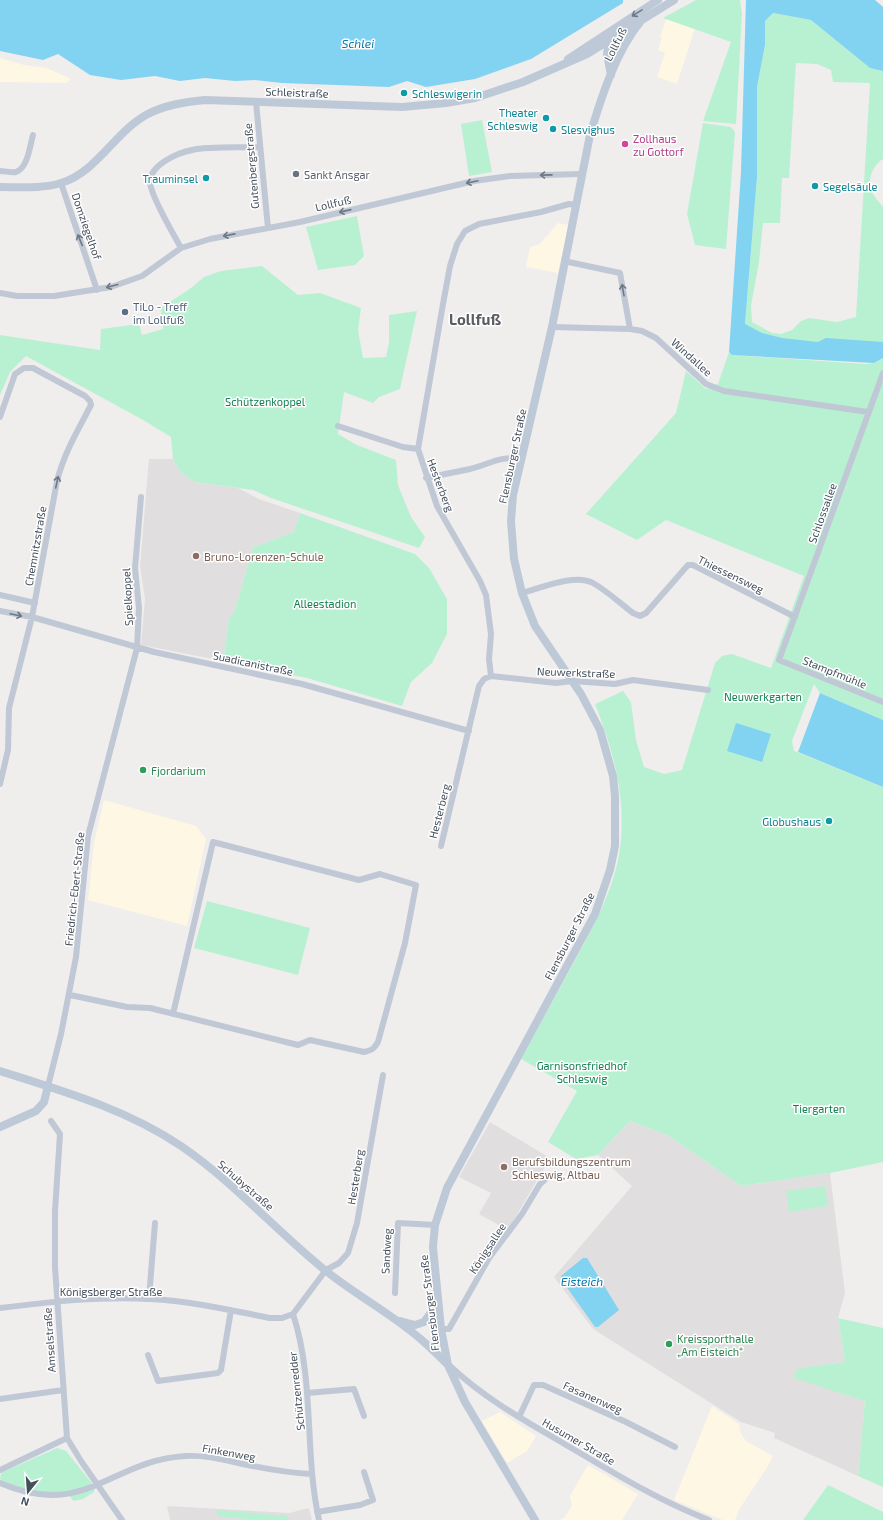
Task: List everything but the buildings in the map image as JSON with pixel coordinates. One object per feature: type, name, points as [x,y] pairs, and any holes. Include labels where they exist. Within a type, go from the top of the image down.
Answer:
[{"type":"street","name":"Schleistraße","points":[[554,69],[615,27],[658,0]]},
{"type":"street","name":"Schleistraße","points":[[61,183],[88,168],[132,124],[147,114],[169,106],[186,102],[206,100],[402,107],[424,106],[475,98],[503,90],[587,54],[674,0]]},
{"type":"street","name":"Lollfuß","points":[[0,293],[17,296],[54,296],[97,290],[111,287],[142,276],[181,248],[210,238],[268,228],[474,181],[510,176],[581,174],[595,117],[630,34],[640,21]]},
{"type":"street","points":[[608,42],[615,27]]},
{"type":"street","name":"Lollfuß","points":[[608,42],[607,54],[611,77]]},
{"type":"street","name":"Lollfuß","points":[[587,54],[607,54]]},
{"type":"street","name":"Gutenbergstraße","points":[[256,102],[259,147],[268,228]]},
{"type":"street","points":[[0,171],[16,172],[21,169],[25,162],[33,135]]},
{"type":"street","points":[[181,248],[151,189],[151,177],[156,169],[167,160],[192,150],[259,147]]},
{"type":"street","name":"Flensburger Straße","points":[[535,1520],[465,1402],[448,1365],[441,1329],[433,1247],[435,1226],[442,1202],[454,1174],[595,914],[610,870],[615,846],[615,796],[613,776],[600,730],[581,694],[535,626],[522,593],[514,559],[510,521],[513,495],[552,327],[581,174]]},
{"type":"street","name":"Domziegelhof","points":[[0,187],[40,187],[61,183],[97,290]]},
{"type":"street","name":"Hesterberg","points":[[441,846],[479,686],[484,679],[491,676],[489,659],[491,634],[486,595],[480,581],[437,506],[426,478],[418,449],[449,274],[460,237],[465,231],[479,224],[541,212],[569,204],[576,205]]},
{"type":"street","points":[[564,261],[620,273],[630,329]]},
{"type":"street","name":"Windallee","points":[[552,327],[630,329],[642,331],[656,338],[706,384],[724,391],[868,412]]},
{"type":"street","name":"Chemnitzstraße","points":[[0,417],[15,374],[24,368],[32,368],[85,396],[90,401],[91,405],[78,428],[62,463],[57,481],[35,603],[10,708],[8,750],[0,784]]},
{"type":"street","name":"Schlossallee","points":[[779,660],[883,373]]},
{"type":"street","points":[[338,426],[403,447],[418,449]]},
{"type":"street","points":[[426,478],[470,469],[503,458],[522,460]]},
{"type":"street","name":"Spielkoppel","points":[[137,648],[139,608],[135,568],[141,496]]},
{"type":"street","name":"Thiessensweg","points":[[522,593],[574,579],[583,580],[593,583],[640,616],[646,613],[688,565],[693,565],[795,617]]},
{"type":"street","points":[[0,595],[35,603]]},
{"type":"street","name":"Suadicanistraße","points":[[0,611],[32,617],[137,648],[302,684],[469,731]]},
{"type":"street","name":"Friedrich-Ebert-Straße","points":[[48,1086],[70,995],[76,957],[88,836],[137,648]]},
{"type":"street","name":"Stampfmühle","points":[[779,660],[883,702]]},
{"type":"street","name":"Neuwerkstraße","points":[[491,676],[556,683],[572,681],[615,684],[633,680],[708,690]]},
{"type":"street","points":[[70,995],[127,1007],[150,1008],[173,1014],[298,1045],[310,1040],[364,1052],[370,1051],[378,1042],[405,943],[416,885],[380,874],[359,880],[213,842],[173,1014]]},
{"type":"street","name":"Schubystraße","points":[[0,1071],[86,1098],[149,1126],[181,1146],[206,1165],[326,1270],[423,1341],[448,1365]]},
{"type":"street","name":"Hesterberg","points":[[326,1270],[339,1264],[348,1253],[351,1244],[357,1223],[383,1075]]},
{"type":"street","points":[[0,1127],[36,1111],[44,1102],[48,1086]]},
{"type":"street","name":"Amselstraße","points":[[51,1121],[60,1134],[55,1234],[56,1301],[67,1438],[100,1493],[122,1520]]},
{"type":"street","name":"Königsallee","points":[[441,1329],[449,1328],[489,1258],[522,1214],[540,1184],[550,1175]]},
{"type":"street","points":[[149,1298],[155,1223]]},
{"type":"street","name":"Sandweg","points":[[395,1293],[398,1223],[435,1226]]},
{"type":"street","points":[[293,1314],[326,1270]]},
{"type":"street","points":[[393,1319],[415,1325],[424,1322],[432,1311],[436,1288]]},
{"type":"street","name":"Königsberger Straße","points":[[0,1308],[56,1301],[149,1298],[188,1302],[270,1318],[282,1318],[293,1314]]},
{"type":"street","points":[[148,1355],[158,1381],[218,1373],[222,1370],[231,1310]]},
{"type":"street","name":"Schützenredder","points":[[293,1314],[299,1331],[307,1393],[312,1474],[319,1520]]},
{"type":"street","name":"Husumer Straße","points":[[448,1365],[487,1398],[626,1480],[667,1502],[707,1520]]},
{"type":"street","name":"Fasanenweg","points":[[519,1417],[534,1385],[543,1385],[626,1422],[675,1447]]},
{"type":"street","points":[[307,1393],[354,1389],[364,1416]]},
{"type":"street","points":[[0,1399],[62,1390]]},
{"type":"street","points":[[0,1470],[67,1438]]},
{"type":"street","name":"Finkenweg","points":[[100,1493],[150,1465],[163,1460],[186,1456],[213,1457],[292,1474],[312,1474]]},
{"type":"street","points":[[317,1512],[360,1505],[373,1500],[364,1472]]},
{"type":"street","points":[[0,1483],[25,1499]]},
{"type":"shaded area","points":[[666,19],[695,28],[677,84],[657,77],[665,53],[658,50],[662,38],[660,37]]},
{"type":"shaded area","points":[[0,58],[24,65],[47,68],[71,79],[67,83],[0,82]]},
{"type":"shaded area","points":[[558,223],[569,225],[558,273],[526,267],[530,247],[540,244]]},
{"type":"shaded area","name":"Bruno-Lorenzen-Schule","points":[[149,459],[173,459],[181,473],[195,482],[238,488],[259,499],[300,513],[294,532],[253,547],[235,610],[229,619],[223,661],[141,645],[145,599],[140,566]]},
{"type":"shaded area","points":[[104,800],[196,826],[206,839],[187,926],[88,900],[94,843]]},
{"type":"shaded area","points":[[630,1121],[669,1136],[741,1186],[830,1173],[845,1293],[838,1318],[845,1362],[806,1367],[865,1401],[858,1476],[774,1438],[775,1433],[741,1422],[593,1329],[554,1277],[632,1186],[598,1155]]},
{"type":"shaded area","name":"Berufsbildungszentrum Schleswig, Altbau","points":[[490,1122],[550,1158],[508,1230],[479,1214],[491,1193],[459,1177]]},
{"type":"shaded area","points":[[712,1406],[739,1424],[740,1432],[746,1441],[773,1456],[740,1508],[735,1520],[723,1520],[674,1500]]},
{"type":"shaded area","points":[[500,1412],[536,1436],[527,1451],[507,1463],[482,1421]]},
{"type":"shaded area","points":[[588,1465],[638,1494],[622,1520],[559,1520],[564,1518],[572,1506],[570,1496]]},
{"type":"shaded area","points":[[167,1506],[289,1513],[309,1508],[312,1520],[170,1520]]},
{"type":"green space","points":[[696,0],[740,0],[742,13],[736,124],[703,121],[731,42],[663,18]]},
{"type":"green space","points":[[773,13],[811,20],[870,68],[883,71],[883,159],[873,170],[870,185],[873,194],[883,207],[883,342],[831,343],[792,340],[774,337],[758,332],[745,325],[757,177],[757,87],[765,45],[765,21]],"holes":[[[796,63],[817,64],[831,70],[833,82],[870,83],[856,317],[837,322],[809,318],[801,321],[792,330],[781,334],[772,333],[752,322],[751,306],[759,262],[763,223],[780,223],[782,178],[789,178]]]},
{"type":"green space","points":[[482,120],[492,172],[469,176],[461,124]]},
{"type":"green space","points":[[703,123],[731,127],[735,132],[726,249],[695,245],[687,214]]},
{"type":"green space","points":[[357,216],[364,256],[355,265],[318,270],[306,227]]},
{"type":"green space","name":"Schützenkoppel","points":[[262,266],[298,295],[320,293],[361,308],[358,330],[363,358],[386,357],[389,342],[389,315],[417,311],[400,389],[379,397],[373,403],[344,392],[338,434],[357,445],[396,460],[398,485],[411,517],[425,537],[419,548],[271,498],[253,490],[195,482],[181,473],[173,459],[171,437],[26,356],[10,372],[0,395],[0,335],[100,350],[101,329],[139,324],[142,335],[163,329],[161,308],[191,288],[204,277],[221,271]]},
{"type":"green space","points":[[729,352],[732,355],[866,364],[874,363],[883,358],[883,720],[820,693],[814,684],[792,741],[794,751],[883,787],[883,1162],[830,1173],[741,1186],[669,1136],[630,1121],[598,1155],[576,1159],[548,1142],[577,1091],[521,1059],[596,921],[610,889],[619,856],[622,821],[619,787],[612,753],[595,704],[623,691],[631,702],[636,740],[644,767],[664,774],[682,770],[715,663],[722,656],[732,654],[771,668],[804,576],[666,520],[637,540],[586,514],[676,413],[686,371],[706,389],[718,384]]},
{"type":"green space","name":"Alleestadion","points":[[300,513],[415,554],[429,568],[447,599],[447,634],[432,663],[411,682],[402,706],[307,678],[223,661],[229,619],[235,610],[253,547],[294,532]]},
{"type":"green space","points":[[207,901],[310,928],[298,975],[194,948]]},
{"type":"green space","points":[[825,1186],[828,1206],[789,1212],[786,1191]]},
{"type":"green space","points":[[838,1318],[883,1328],[883,1487],[858,1476],[865,1401],[794,1378],[796,1370],[806,1367],[845,1362]]},
{"type":"green space","points":[[57,1448],[66,1451],[95,1487],[94,1492],[83,1499],[74,1501],[69,1496],[42,1497],[13,1490],[0,1479],[1,1473]]},
{"type":"green space","points":[[828,1485],[883,1512],[883,1520],[803,1520]]},
{"type":"green space","points":[[217,1510],[288,1516],[288,1520],[256,1520],[217,1516]]},
{"type":"water","name":"Schlei","points":[[0,0],[623,0],[623,3],[531,59],[475,79],[426,87],[407,81],[389,87],[282,83],[255,80],[235,81],[205,78],[180,81],[155,76],[121,80],[90,75],[58,54],[43,60],[0,51]]},
{"type":"water","points":[[746,0],[875,0],[883,7],[883,71],[870,68],[811,20],[773,13],[765,21],[765,45],[757,87],[757,177],[745,324],[762,333],[782,338],[818,342],[826,338],[883,342],[883,358],[874,363],[732,355],[729,352],[741,172]]},
{"type":"water","points":[[820,693],[883,720],[883,787],[798,752]]},
{"type":"water","points":[[736,723],[771,734],[762,762],[727,751]]},
{"type":"water","name":"Eisteich","points":[[583,1258],[587,1258],[619,1310],[598,1327],[595,1327],[563,1282],[561,1276]]},
{"type":"place","name":"Schleswigerin","points":[[404,93]]},
{"type":"place","name":"Theater Schleswig","points":[[546,118]]},
{"type":"place","name":"Slesvighus","points":[[553,129]]},
{"type":"place","name":"Zollhaus zu Gottorf","points":[[625,144]]},
{"type":"place","name":"Sankt Ansgar","points":[[296,174]]},
{"type":"place","name":"Trauminsel","points":[[206,178]]},
{"type":"place","name":"Segelsäule","points":[[815,186]]},
{"type":"place","name":"TiLo - Treff im Lollfuß","points":[[125,312]]},
{"type":"place","name":"Bruno-Lorenzen-Schule","points":[[196,556]]},
{"type":"place","name":"Fjordarium","points":[[143,770]]},
{"type":"place","name":"Globushaus","points":[[829,821]]},
{"type":"place","name":"Berufsbildungszentrum Schleswig, Altbau","points":[[504,1167]]},
{"type":"place","name":"Kreissporthalle „Am Eisteich“","points":[[669,1344]]},
{"type":"district","name":"Lollfuß","points":[[475,319]]},
{"type":"park label","name":"Neuwerkgarten","points":[[763,696]]},
{"type":"park label","name":"Garnisonsfriedhof Schleswig","points":[[582,1071]]},
{"type":"park label","name":"Tiergarten","points":[[819,1108]]}]
